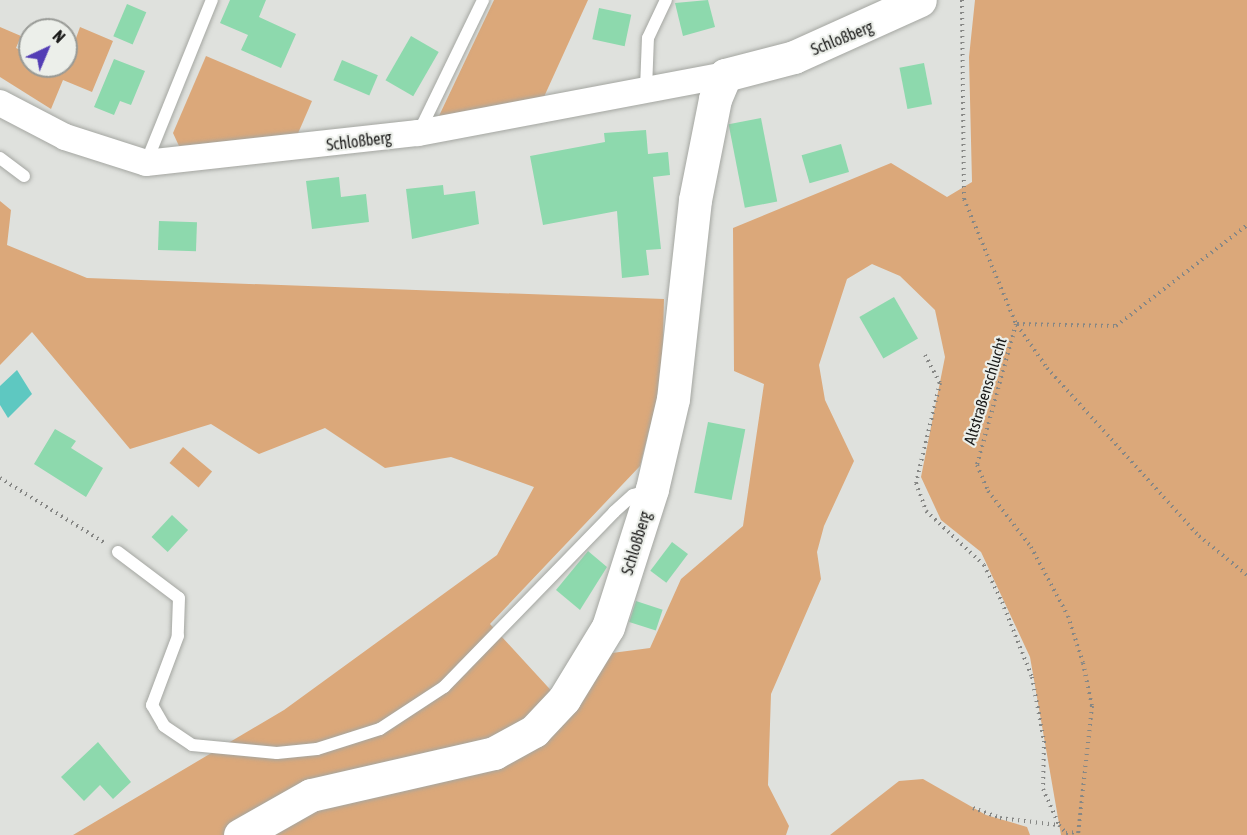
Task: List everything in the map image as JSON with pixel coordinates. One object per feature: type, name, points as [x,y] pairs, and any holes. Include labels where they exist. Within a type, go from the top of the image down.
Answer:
[{"type":"street","name":"Schloßberg","points":[[0,104],[65,137],[146,163],[418,133],[725,75],[816,49],[920,0]]},
{"type":"street","name":"Schloßberg","points":[[240,835],[311,795],[494,753],[525,737],[552,712],[582,676],[608,627],[652,489],[673,399],[701,166],[725,75]]},
{"type":"lane","points":[[146,163],[212,0]]},
{"type":"lane","points":[[418,133],[483,0]]},
{"type":"lane","points":[[646,89],[648,38],[666,0]]},
{"type":"lane","points":[[0,158],[24,176]]},
{"type":"lane","points":[[118,552],[179,598],[178,636],[152,705],[164,726],[192,745],[277,753],[317,749],[381,729],[444,687],[614,512],[633,495],[652,489]]},
{"type":"path","name":"Altstraßenschlucht","points":[[962,0],[964,199],[989,252],[1016,324],[977,465],[987,491],[1031,547],[1068,616],[1083,663],[1092,706],[1078,834]]},
{"type":"path","points":[[1016,324],[1116,326],[1247,225]]},
{"type":"path","points":[[1016,324],[1047,368],[1199,536],[1247,575]]},
{"type":"path","points":[[925,355],[940,383],[916,483],[926,511],[984,565],[1002,602],[1032,677],[1044,741],[1044,789],[1059,825],[1066,832],[1078,834]]},
{"type":"path","points":[[0,478],[118,552]]},
{"type":"path","points":[[974,808],[1000,818],[1059,825]]},
{"type":"shaded area","points":[[494,0],[588,0],[543,99],[438,118]]},
{"type":"shaded area","points":[[975,0],[1247,0],[1247,835],[1061,835],[1030,657],[981,552],[941,520],[921,477],[945,357],[935,310],[900,276],[872,264],[847,279],[819,365],[825,400],[854,461],[824,526],[817,552],[821,579],[771,694],[768,785],[789,826],[786,835],[73,835],[284,710],[497,555],[534,487],[451,457],[385,468],[325,428],[259,454],[211,424],[130,449],[32,332],[0,365],[0,201],[11,210],[7,245],[87,278],[664,299],[662,380],[640,466],[490,624],[569,710],[612,653],[650,648],[681,579],[743,526],[764,384],[734,371],[733,228],[891,163],[947,197],[972,182],[969,57]]},
{"type":"shaded area","points":[[0,27],[18,35],[16,48],[18,49],[18,78],[78,78],[80,27],[113,41],[92,92],[63,80],[51,109],[0,77]]},
{"type":"shaded area","points":[[206,56],[312,101],[296,138],[179,146],[173,133]]},
{"type":"shaded area","points":[[183,447],[212,471],[199,488],[170,463]]},
{"type":"shaded area","points":[[923,779],[986,815],[1027,827],[1030,835],[830,835],[899,781]]},
{"type":"water","points":[[17,370],[32,394],[8,418],[0,405],[0,386]]},
{"type":"building","points":[[230,0],[266,0],[259,17],[296,34],[281,68],[241,50],[248,35],[220,23]]},
{"type":"building","points":[[708,0],[715,27],[683,36],[675,3]]},
{"type":"building","points":[[127,4],[146,12],[133,44],[113,36]]},
{"type":"building","points":[[599,8],[631,15],[625,46],[592,39]]},
{"type":"building","points":[[411,36],[439,52],[413,96],[386,80]]},
{"type":"building","points":[[114,59],[145,71],[131,105],[120,101],[114,115],[94,107]]},
{"type":"building","points":[[342,60],[378,75],[369,95],[333,80]]},
{"type":"building","points":[[924,63],[932,104],[907,109],[899,68]]},
{"type":"building","points":[[761,118],[777,201],[745,208],[729,124]]},
{"type":"building","points":[[646,130],[648,154],[668,152],[670,175],[653,177],[661,249],[646,250],[649,275],[622,278],[617,211],[543,225],[530,156],[605,142],[604,133]]},
{"type":"building","points":[[841,144],[849,172],[810,183],[802,155]]},
{"type":"building","points":[[339,177],[341,197],[366,194],[369,222],[312,229],[306,181]]},
{"type":"building","points":[[443,185],[444,195],[475,191],[479,224],[412,239],[406,189]]},
{"type":"building","points":[[159,221],[197,222],[196,251],[158,250]]},
{"type":"building","points":[[894,297],[918,339],[883,359],[859,317]]},
{"type":"building","points":[[708,422],[745,429],[732,500],[694,493]]},
{"type":"building","points":[[55,429],[76,441],[71,448],[103,468],[86,497],[34,464]]},
{"type":"building","points":[[172,515],[188,530],[168,552],[152,537]]},
{"type":"building","points":[[672,542],[688,554],[666,583],[650,571]]},
{"type":"building","points":[[588,551],[607,567],[580,610],[556,590]]},
{"type":"building","points":[[636,601],[663,610],[656,631],[629,622]]},
{"type":"building","points":[[98,742],[131,782],[113,799],[100,785],[84,801],[61,777]]}]
